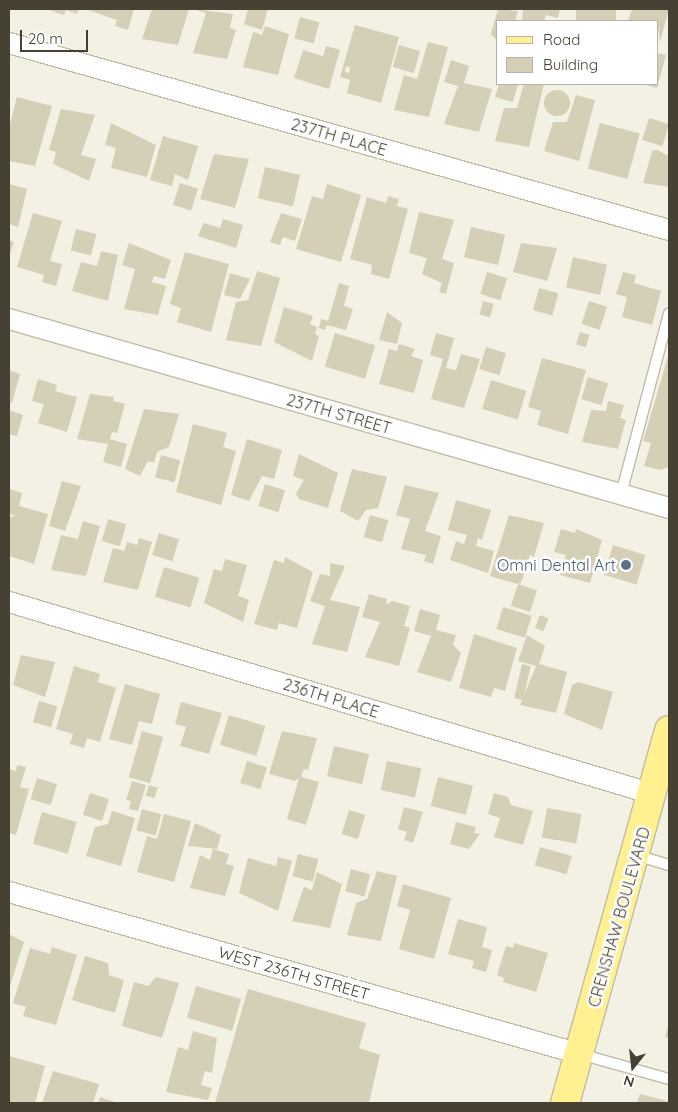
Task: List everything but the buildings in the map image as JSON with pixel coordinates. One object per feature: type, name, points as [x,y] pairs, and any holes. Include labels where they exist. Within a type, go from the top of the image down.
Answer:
[{"type":"main road","name":"CRENSHAW BOULEVARD","points":[[566,1103],[636,855],[659,789],[669,730]]},
{"type":"street","name":"237TH PLACE","points":[[9,43],[669,230]]},
{"type":"street","name":"237TH STREET","points":[[9,319],[669,508]]},
{"type":"street","name":"236TH PLACE","points":[[9,602],[659,789]]},
{"type":"street","name":"WEST 236TH STREET","points":[[9,892],[580,1054]]},
{"type":"lane","points":[[620,494],[669,313]]},
{"type":"lane","points":[[636,855],[669,865]]},
{"type":"lane","points":[[580,1054],[669,1079]]},
{"type":"place","name":"Omni Dental Art","points":[[626,565]]}]
